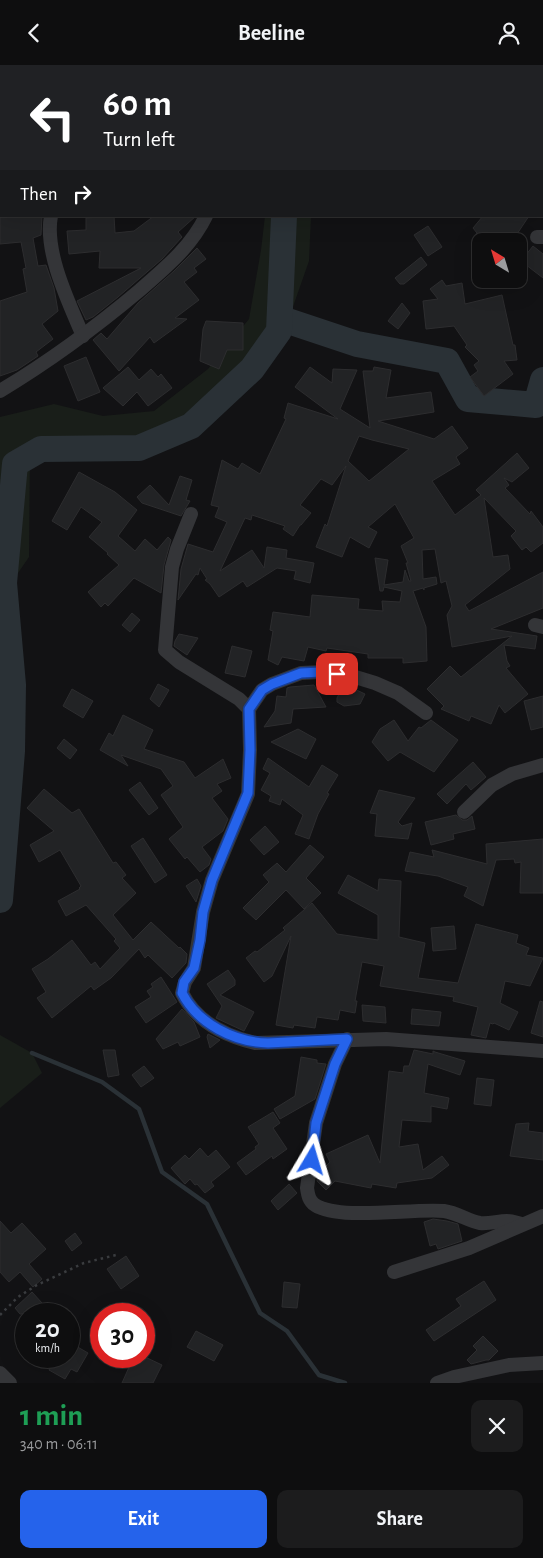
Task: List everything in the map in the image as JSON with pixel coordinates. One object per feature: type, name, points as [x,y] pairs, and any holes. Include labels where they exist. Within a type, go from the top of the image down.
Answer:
[{"type":"street","points":[[51,217],[49,229],[59,275],[84,336]]},
{"type":"street","points":[[0,391],[84,336],[112,314],[177,257],[192,241],[205,217]]},
{"type":"street","points":[[191,514],[172,567],[165,650],[179,662],[239,699],[249,709]]},
{"type":"street","points":[[426,713],[398,693],[352,676],[321,672],[301,673],[272,684],[262,690],[249,709],[248,793],[212,880],[203,912],[194,968],[184,982],[182,993],[188,1005],[199,1018],[242,1040],[255,1043],[347,1039],[422,1040],[543,1051]]},
{"type":"street","points":[[464,812],[492,785],[512,775],[543,765]]},
{"type":"street","points":[[347,1039],[335,1064],[316,1123],[307,1188],[309,1199],[314,1205],[328,1210],[348,1212],[445,1211],[482,1223],[508,1221],[522,1224]]},
{"type":"street","points":[[394,1272],[469,1248],[543,1216]]},
{"type":"street","points":[[437,1383],[454,1377],[509,1365],[543,1363]]},
{"type":"street","points":[[0,1373],[10,1383]]},
{"type":"path","points":[[0,1315],[18,1297],[37,1285],[84,1263],[116,1255]]},
{"type":"shaded area","points":[[265,217],[311,217],[309,261],[281,341],[236,392],[150,447],[30,447],[29,557],[5,592],[14,745],[0,846],[0,417],[54,404],[103,416],[154,411],[208,369],[249,319]]},
{"type":"shaded area","points":[[0,861],[5,891],[0,907]]},
{"type":"shaded area","points":[[0,1035],[32,1053],[42,1073],[0,1108]]},
{"type":"building","points":[[0,217],[42,217],[41,235],[33,238],[38,266],[46,265],[54,288],[58,311],[42,324],[53,339],[36,352],[38,356],[17,370],[0,376],[0,301],[27,292],[23,269],[26,268],[21,242],[0,244]]},
{"type":"building","points":[[114,217],[115,233],[134,231],[153,217],[195,217],[178,232],[182,237],[162,259],[118,297],[93,317],[86,320],[77,301],[141,268],[99,268],[100,251],[69,254],[67,231],[86,230],[86,218]]},
{"type":"building","points":[[482,217],[528,217],[518,233],[477,233],[473,228]]},
{"type":"building","points":[[428,226],[442,247],[428,256],[414,235]]},
{"type":"building","points":[[533,246],[543,254],[543,278],[528,266],[528,252]]},
{"type":"building","points":[[197,248],[206,259],[194,268],[197,272],[184,282],[199,300],[175,318],[187,319],[154,343],[150,337],[119,371],[93,340],[101,333],[107,339],[138,303]]},
{"type":"building","points":[[421,257],[427,265],[404,284],[400,284],[395,278]]},
{"type":"building","points":[[442,280],[446,286],[462,283],[465,304],[502,295],[517,360],[504,361],[513,374],[484,396],[470,377],[478,371],[474,365],[479,361],[465,347],[467,345],[454,326],[426,329],[423,301],[438,299],[430,289]]},
{"type":"building","points":[[402,303],[410,313],[398,329],[388,321]]},
{"type":"building","points":[[206,321],[243,323],[243,350],[227,350],[219,369],[200,361],[203,329]]},
{"type":"building","points":[[86,357],[100,392],[78,401],[64,366]]},
{"type":"building","points":[[128,367],[139,380],[151,369],[158,377],[161,374],[172,388],[148,406],[137,392],[123,406],[103,388]]},
{"type":"building","points":[[310,367],[332,383],[333,369],[357,370],[340,409],[370,428],[363,371],[373,371],[374,367],[391,370],[386,398],[431,392],[434,412],[378,421],[434,439],[452,426],[468,448],[456,457],[460,464],[432,481],[455,515],[481,495],[476,490],[517,453],[529,468],[512,482],[504,478],[509,485],[505,488],[530,514],[531,511],[543,527],[543,543],[531,552],[526,547],[522,550],[511,536],[516,531],[484,498],[493,557],[508,555],[510,569],[465,605],[469,611],[543,572],[543,608],[491,629],[537,636],[535,649],[504,645],[507,661],[510,666],[506,668],[528,694],[505,713],[499,705],[491,724],[471,716],[469,721],[441,709],[444,706],[427,689],[450,666],[461,677],[512,636],[452,647],[447,615],[452,606],[446,581],[441,583],[435,549],[422,550],[423,579],[436,577],[437,584],[424,588],[424,590],[423,588],[413,591],[426,627],[427,661],[403,663],[403,658],[368,658],[368,654],[327,648],[326,651],[308,647],[304,661],[282,657],[278,665],[268,660],[273,631],[270,630],[273,612],[310,617],[312,595],[359,599],[358,609],[383,611],[382,601],[400,602],[402,591],[384,587],[383,591],[380,591],[375,558],[388,560],[384,585],[403,582],[405,570],[409,581],[411,581],[406,563],[408,563],[401,546],[414,538],[395,504],[368,527],[377,532],[369,548],[350,537],[342,557],[316,547],[325,524],[327,526],[346,466],[332,485],[321,479],[300,505],[311,513],[293,536],[283,529],[285,526],[252,515],[251,520],[245,518],[220,571],[252,550],[264,568],[267,547],[287,550],[286,558],[314,563],[310,583],[294,579],[296,571],[277,568],[247,587],[243,581],[219,597],[205,580],[207,579],[200,568],[198,575],[196,574],[178,600],[181,569],[188,544],[213,552],[227,522],[215,517],[219,507],[211,505],[222,460],[238,469],[242,463],[260,474],[286,419],[284,418],[288,403],[338,419],[295,387]],"holes":[[[359,436],[409,449],[369,481],[348,461]]]},
{"type":"building","points":[[79,472],[115,492],[137,510],[118,536],[135,551],[145,539],[157,550],[168,537],[171,540],[164,565],[161,593],[134,578],[108,606],[105,603],[101,607],[88,592],[119,565],[89,537],[102,522],[81,507],[67,530],[52,521]]},
{"type":"building","points":[[180,476],[192,480],[186,500],[190,501],[181,516],[142,503],[137,497],[150,485],[169,505]]},
{"type":"building","points":[[132,613],[140,620],[130,632],[122,625]]},
{"type":"building","points":[[179,634],[198,638],[187,655],[174,646]]},
{"type":"building","points":[[232,646],[252,651],[245,677],[225,673]]},
{"type":"building","points":[[158,684],[169,690],[159,707],[150,699]]},
{"type":"building","points":[[344,684],[365,694],[360,704],[344,706],[337,702]]},
{"type":"building","points":[[314,685],[326,707],[293,709],[291,723],[264,727],[275,711],[277,696],[286,697],[287,688],[290,687]]},
{"type":"building","points":[[72,689],[93,701],[83,718],[63,706]]},
{"type":"building","points":[[543,696],[543,727],[531,730],[524,701]]},
{"type":"building","points":[[123,715],[153,730],[144,749],[184,762],[195,778],[223,759],[231,778],[217,784],[222,791],[212,798],[228,819],[223,831],[202,847],[211,859],[209,865],[200,872],[187,857],[185,859],[169,839],[183,827],[161,795],[173,786],[161,769],[121,755],[128,766],[100,750],[109,733],[113,736]]},
{"type":"building","points":[[394,720],[408,741],[419,727],[421,728],[431,720],[458,740],[434,772],[400,752],[388,761],[372,742],[380,729]]},
{"type":"building","points":[[298,729],[316,739],[306,759],[271,742]]},
{"type":"building","points":[[64,739],[77,750],[70,759],[57,748]]},
{"type":"building","points":[[268,758],[309,787],[322,765],[338,775],[327,793],[329,794],[318,814],[309,839],[295,834],[303,815],[282,799],[280,805],[269,801],[271,796],[261,790],[270,773],[263,769]]},
{"type":"building","points":[[473,762],[486,777],[471,790],[466,784],[447,804],[437,794]]},
{"type":"building","points":[[140,782],[158,808],[149,815],[129,790]]},
{"type":"building","points":[[44,789],[72,813],[79,809],[113,863],[116,862],[126,875],[122,878],[136,893],[113,915],[133,940],[151,922],[187,954],[186,963],[172,978],[148,955],[145,958],[139,949],[111,978],[94,990],[91,986],[52,1018],[37,998],[46,992],[32,969],[72,940],[91,965],[95,962],[100,969],[120,948],[114,941],[116,939],[86,905],[66,916],[58,901],[80,889],[81,886],[60,850],[39,862],[30,845],[54,831],[27,808]]},
{"type":"building","points":[[379,790],[415,798],[398,822],[402,826],[412,823],[408,839],[375,836],[377,814],[370,813]]},
{"type":"building","points":[[456,815],[462,820],[467,820],[472,816],[475,829],[453,834],[454,839],[431,845],[425,822]]},
{"type":"building","points":[[265,826],[279,842],[264,855],[250,840]]},
{"type":"building","points":[[143,838],[167,875],[155,883],[131,846]]},
{"type":"building","points":[[543,839],[543,893],[520,893],[521,862],[515,863],[514,859],[496,860],[483,906],[464,896],[468,887],[438,876],[405,871],[410,852],[434,857],[432,850],[487,864],[486,844]]},
{"type":"building","points":[[310,845],[324,857],[306,878],[321,893],[304,909],[286,890],[256,920],[243,908],[269,882],[263,875],[277,863],[286,872]]},
{"type":"building","points":[[348,875],[378,891],[379,879],[401,881],[399,937],[425,943],[418,978],[458,983],[476,924],[518,935],[516,943],[529,948],[526,955],[543,958],[530,986],[505,981],[500,1003],[518,1012],[509,1030],[490,1023],[486,1038],[471,1035],[478,1007],[453,1001],[454,997],[380,986],[384,966],[362,962],[355,1001],[357,1001],[355,1013],[340,1010],[338,1020],[317,1017],[315,1028],[294,1025],[293,1028],[276,1025],[291,936],[272,976],[264,982],[246,958],[255,951],[257,952],[285,930],[283,928],[312,903],[337,934],[378,940],[378,915],[338,893]]},
{"type":"building","points":[[197,879],[201,886],[196,902],[186,886]]},
{"type":"building","points":[[454,926],[456,949],[433,951],[431,928]]},
{"type":"building","points":[[228,970],[235,980],[235,985],[220,995],[254,1012],[244,1031],[216,1018],[222,1006],[207,984]]},
{"type":"building","points":[[161,977],[177,1002],[146,1023],[135,1007],[151,997],[147,991],[153,987],[151,984]]},
{"type":"building","points":[[540,1001],[543,1002],[543,1037],[531,1033]]},
{"type":"building","points":[[362,1005],[385,1007],[386,1023],[363,1021]]},
{"type":"building","points":[[182,1009],[194,1022],[200,1037],[180,1046],[178,1042],[163,1049],[156,1039]]},
{"type":"building","points":[[412,1009],[441,1012],[439,1026],[411,1024]]},
{"type":"building","points":[[208,1034],[220,1040],[210,1048],[207,1037]]},
{"type":"building","points":[[103,1050],[115,1050],[119,1075],[108,1077]]},
{"type":"building","points":[[414,1050],[433,1054],[433,1051],[465,1061],[460,1075],[428,1064],[424,1093],[449,1098],[447,1109],[431,1106],[431,1122],[402,1120],[399,1147],[418,1144],[423,1170],[442,1156],[449,1165],[432,1178],[397,1183],[396,1188],[372,1184],[371,1188],[335,1181],[326,1190],[317,1181],[318,1174],[330,1162],[326,1154],[368,1135],[380,1163],[389,1071],[403,1073],[404,1066],[409,1066]]},
{"type":"building","points":[[301,1057],[326,1064],[315,1099],[280,1119],[274,1109],[295,1096]]},
{"type":"building","points":[[144,1066],[154,1078],[141,1087],[132,1075]]},
{"type":"building","points":[[477,1078],[494,1080],[491,1106],[474,1104]]},
{"type":"building","points":[[273,1112],[280,1123],[273,1128],[287,1149],[273,1159],[272,1156],[246,1175],[237,1163],[256,1149],[255,1147],[259,1144],[248,1127]]},
{"type":"building","points":[[529,1123],[528,1131],[543,1133],[543,1160],[510,1156],[516,1124]]},
{"type":"building","points":[[200,1148],[208,1157],[216,1150],[230,1167],[211,1182],[214,1186],[205,1193],[190,1179],[185,1184],[171,1168],[185,1155],[189,1159]]},
{"type":"building","points":[[289,1184],[297,1193],[278,1210],[271,1201]]},
{"type":"building","points":[[433,1219],[458,1224],[462,1241],[438,1249],[436,1244],[430,1246],[424,1222]]},
{"type":"building","points":[[0,1221],[11,1233],[22,1223],[46,1249],[29,1264],[42,1279],[33,1287],[20,1272],[9,1282],[0,1272]]},
{"type":"building","points":[[75,1233],[82,1243],[72,1251],[65,1241]]},
{"type":"building","points":[[126,1256],[139,1276],[121,1289],[107,1269]]},
{"type":"building","points":[[484,1281],[496,1300],[434,1341],[426,1330],[461,1306],[456,1299]]},
{"type":"building","points":[[284,1282],[300,1284],[297,1308],[282,1307]]},
{"type":"building","points":[[32,1292],[42,1303],[20,1303]]},
{"type":"building","points":[[196,1331],[223,1345],[214,1361],[187,1347]]},
{"type":"building","points":[[483,1336],[498,1351],[489,1360],[471,1364],[467,1360],[477,1350],[473,1346]]},
{"type":"building","points":[[80,1348],[88,1353],[80,1367]]},
{"type":"building","points":[[155,1362],[162,1365],[153,1383],[122,1383],[129,1368],[155,1368]]},
{"type":"building","points":[[50,1368],[79,1368],[77,1372],[71,1369],[65,1379],[49,1370]]},
{"type":"waterway","points":[[0,900],[12,751],[13,685],[4,583],[15,464],[41,449],[139,448],[191,426],[252,369],[279,331],[284,217]]},
{"type":"waterway","points":[[288,321],[357,344],[447,361],[468,399],[536,405],[543,380]]},
{"type":"waterway","points":[[32,1053],[102,1082],[139,1109],[162,1172],[207,1204],[260,1313],[287,1331],[319,1375],[345,1383]]},
{"type":"route","points":[[312,1160],[316,1123],[335,1064],[347,1039],[289,1043],[255,1043],[242,1040],[199,1018],[188,1005],[182,993],[184,982],[194,968],[203,912],[212,880],[248,793],[250,778],[249,709],[254,699],[262,690],[272,684],[301,673],[321,672],[337,674]]}]
